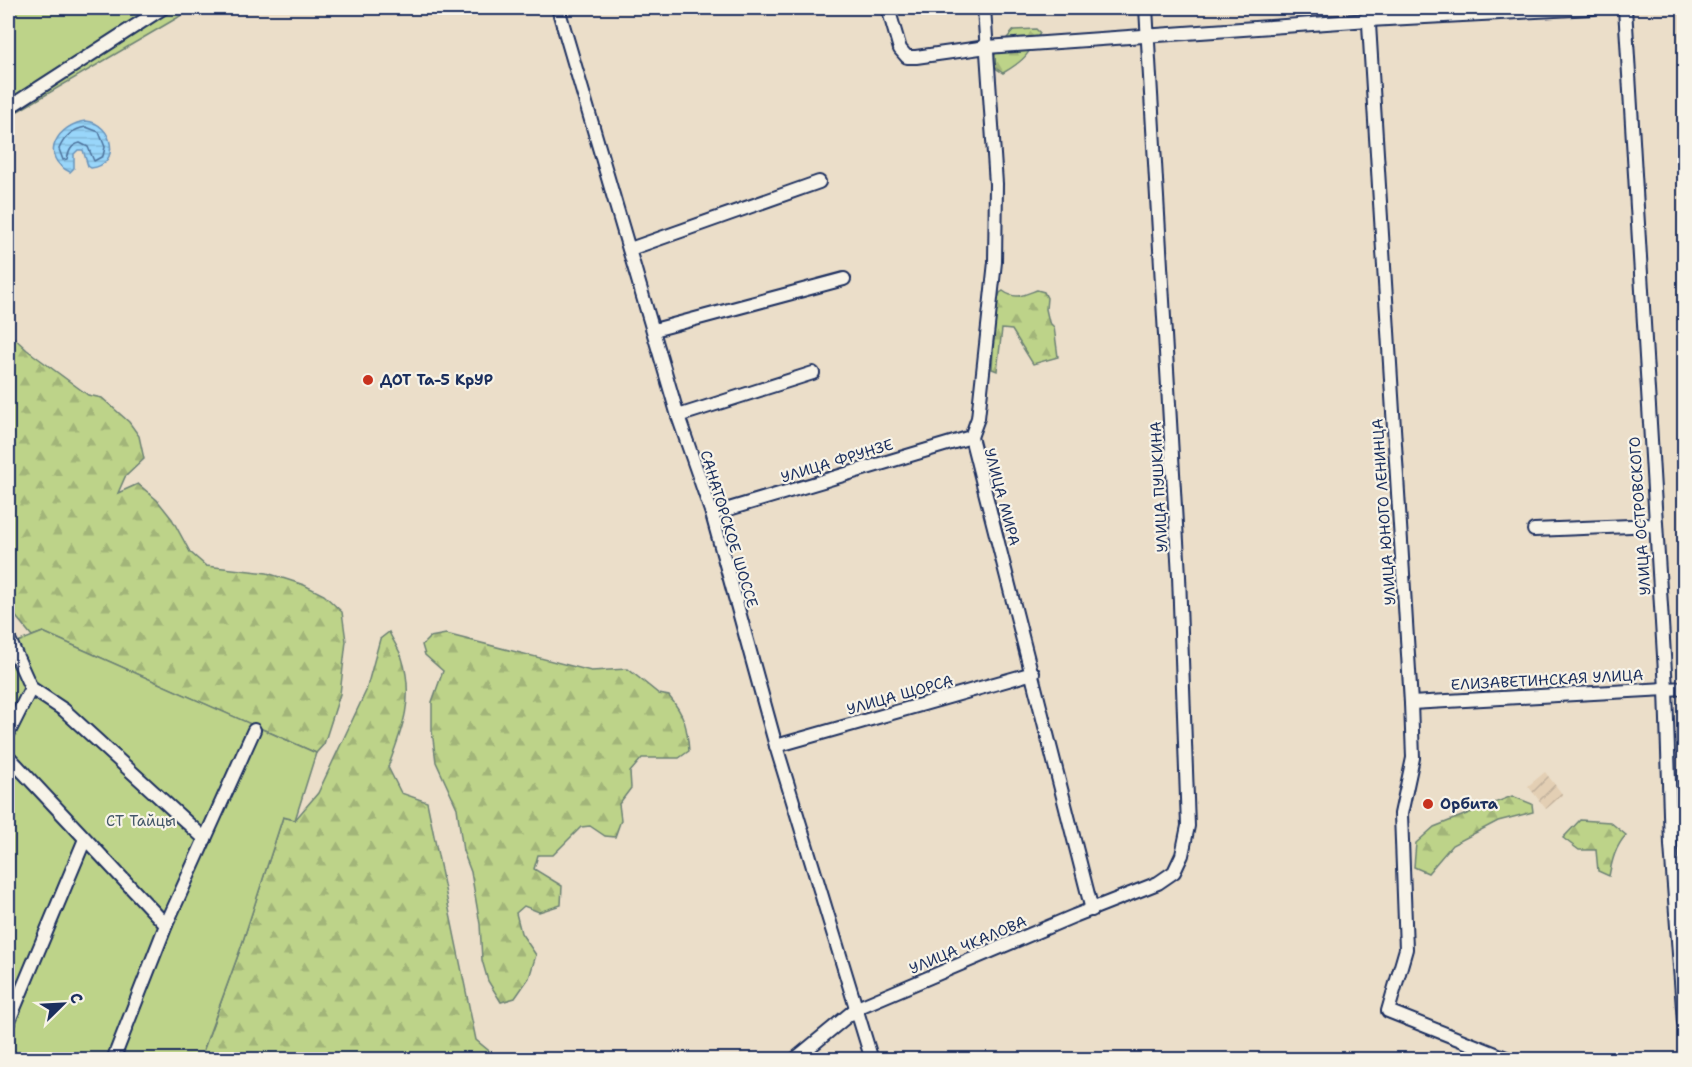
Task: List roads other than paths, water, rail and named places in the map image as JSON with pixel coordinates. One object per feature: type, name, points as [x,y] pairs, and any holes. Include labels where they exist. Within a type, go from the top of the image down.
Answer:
[{"type":"street","points":[[8,108],[163,8]]},
{"type":"street","name":"САНАТОРСКОЕ ШОССЕ","points":[[558,8],[678,416],[712,514],[776,746],[872,1059]]},
{"type":"street","points":[[888,8],[900,49],[907,57],[987,47],[1148,36],[1369,14],[1593,8]]},
{"type":"street","name":"УЛИЦА МИРА","points":[[984,8],[996,184],[995,262],[978,418],[971,437],[1092,910]]},
{"type":"street","name":"УЛИЦА ПУШКИНА","points":[[1092,910],[1158,883],[1174,872],[1182,855],[1188,826],[1179,576],[1146,8]]},
{"type":"street","name":"УЛИЦА ОСТРОВСКОГО","points":[[1625,8],[1666,689],[1671,845],[1684,1022]]},
{"type":"street","name":"УЛИЦА ЮНОГО ЛЕНИНЦА","points":[[1369,14],[1413,758],[1401,814],[1406,949],[1388,1011],[1511,1059]]},
{"type":"street","points":[[630,249],[819,182]]},
{"type":"street","points":[[654,330],[844,279]]},
{"type":"street","points":[[678,416],[813,373]]},
{"type":"street","name":"УЛИЦА ФРУНЗЕ","points":[[712,514],[971,437]]},
{"type":"street","points":[[1534,530],[1655,525]]},
{"type":"street","points":[[8,637],[31,688],[64,710],[204,839]]},
{"type":"street","name":"УЛИЦА ЩОРСА","points":[[776,746],[1033,673]]},
{"type":"street","points":[[8,734],[31,688]]},
{"type":"street","name":"ЕЛИЗАВЕТИНСКАЯ УЛИЦА","points":[[1411,703],[1684,688]]},
{"type":"street","points":[[113,1059],[166,925],[254,730]]},
{"type":"street","points":[[8,756],[166,925]]},
{"type":"street","points":[[8,1023],[85,839]]},
{"type":"street","name":"УЛИЦА ЧКАЛОВА","points":[[794,1059],[856,1008],[1092,910]]},
{"type":"water","points":[[86,121],[95,123],[103,129],[108,136],[110,152],[107,160],[91,168],[88,166],[83,150],[78,150],[74,154],[74,168],[70,172],[60,165],[53,150],[60,134],[76,123]]},
{"type":"place","name":"ДОТ Та-5 КрУР","points":[[368,380]]},
{"type":"place","name":"Орбита","points":[[1428,804]]},
{"type":"park label","name":"СТ Тайцы","points":[[141,821]]}]
